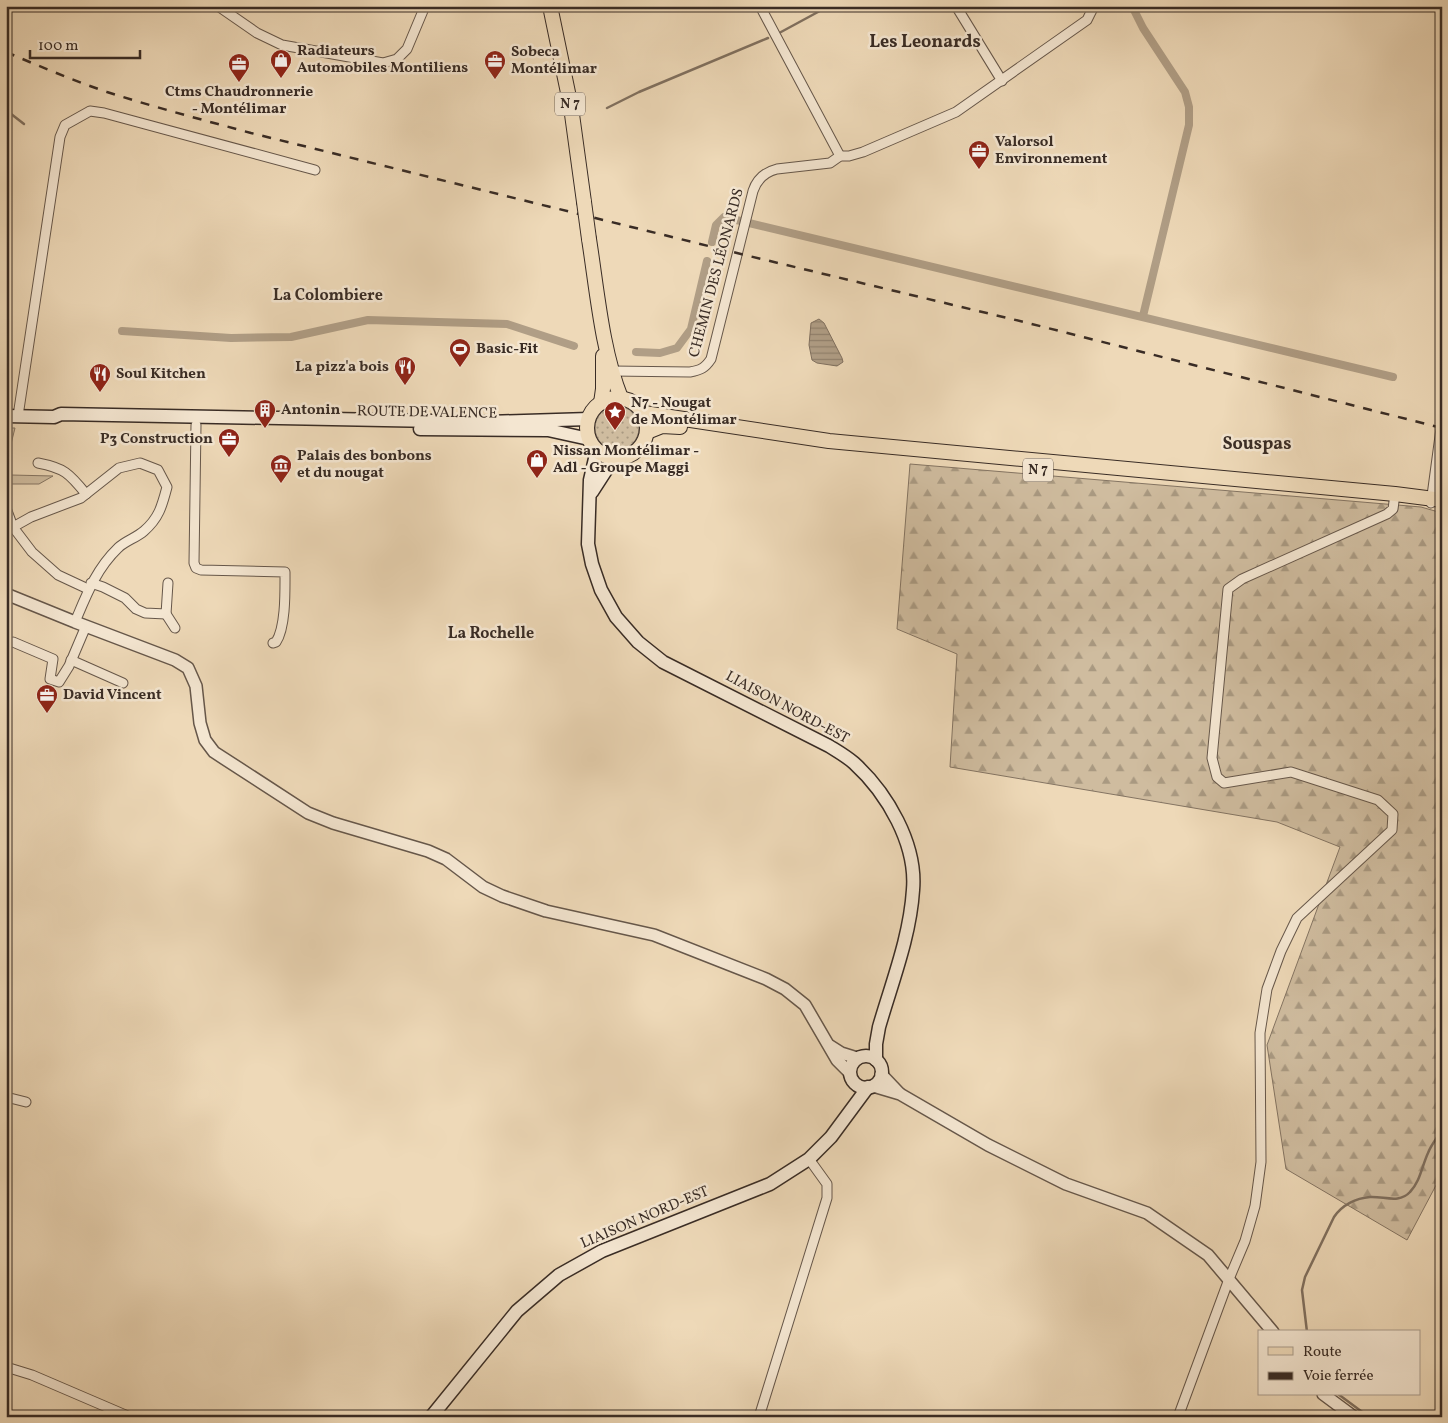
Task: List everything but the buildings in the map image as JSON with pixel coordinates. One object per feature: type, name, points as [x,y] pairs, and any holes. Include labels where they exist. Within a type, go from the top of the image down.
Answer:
[{"type":"main road","name":"N 7","points":[[550,6],[571,107],[601,318],[612,371],[621,398]]},
{"type":"main road","name":"N 7","points":[[601,318],[603,365],[601,403]]},
{"type":"main road","points":[[621,398],[635,404],[644,413],[647,432],[636,452],[622,458],[614,458],[604,455],[593,444],[587,429],[589,419],[596,407],[607,400],[621,398]]},
{"type":"main road","name":"N 7","points":[[644,413],[829,441],[1437,503]]},
{"type":"main road","name":"ROUTE DE VALENCE","points":[[54,417],[61,414],[169,415],[488,422],[589,419]]},
{"type":"main road","name":"ROUTE DE VALENCE","points":[[12,416],[54,417],[61,420],[196,425],[548,430],[593,444]]},
{"type":"main road","name":"N 7","points":[[647,432],[662,426],[670,426],[785,444],[862,453],[1395,498]]},
{"type":"main road","name":"LIAISON NORD-EST","points":[[593,444],[588,544],[592,564],[601,590],[616,617],[638,642],[663,662],[829,746],[853,762],[881,792],[900,824],[910,857],[914,888],[911,914],[879,1027],[876,1060]]},
{"type":"main road","points":[[589,497],[614,458]]},
{"type":"main road","name":"LIAISON NORD-EST","points":[[860,1057],[871,1043],[879,1027]]},
{"type":"main road","points":[[870,1056],[876,1060],[880,1066],[881,1074],[879,1080],[871,1086],[860,1087],[852,1078],[851,1064],[860,1057],[870,1056]]},
{"type":"main road","name":"LIAISON NORD-EST","points":[[847,1115],[852,1078]]},
{"type":"main road","name":"LIAISON NORD-EST","points":[[431,1417],[517,1311],[559,1275],[602,1251],[770,1184],[809,1160],[831,1137],[871,1086]]},
{"type":"street","points":[[218,6],[257,33],[282,45],[383,63],[397,59],[407,49],[425,6]]},
{"type":"street","points":[[760,6],[840,156]]},
{"type":"street","points":[[956,6],[1002,81]]},
{"type":"street","name":"CHEMIN DES LÉONARDS","points":[[612,371],[690,372],[706,367],[710,359],[756,183],[770,171],[830,163],[840,156],[849,156],[863,152],[956,112],[1087,20],[1094,6]]},
{"type":"street","points":[[12,416],[60,137],[65,125],[90,111],[104,113],[315,170]]},
{"type":"street","points":[[1437,503],[1442,421]]},
{"type":"street","points":[[196,425],[194,563],[196,568],[201,570],[285,572],[284,609],[279,637],[273,643]]},
{"type":"street","points":[[38,463],[65,471],[86,494]]},
{"type":"street","points":[[10,530],[31,518],[81,498],[119,468],[140,463],[158,470],[167,488],[161,511],[144,531],[118,548],[90,586],[70,663],[59,682],[50,679],[53,659]]},
{"type":"street","points":[[1178,1417],[1245,1241],[1255,1206],[1261,1162],[1260,1033],[1267,989],[1281,950],[1297,918],[1392,830],[1393,814],[1378,800],[1291,772],[1224,783],[1217,777],[1212,758],[1228,589],[1242,579],[1387,514],[1393,510],[1395,498]]},
{"type":"street","points":[[6,508],[10,530],[58,575],[90,586],[103,587],[125,598],[136,609],[145,613],[166,614]]},
{"type":"street","points":[[168,583],[166,614],[175,628]]},
{"type":"street","points":[[6,594],[176,660],[188,668],[196,686],[200,723],[205,740],[214,752],[308,813],[333,823],[446,859],[483,887],[502,896],[546,912],[654,935],[766,979],[785,989],[805,1005],[837,1060],[852,1078]]},
{"type":"street","points":[[13,642],[53,659],[70,663],[123,683]]},
{"type":"street","points":[[829,1045],[841,1053],[860,1057]]},
{"type":"street","points":[[881,1074],[900,1094]]},
{"type":"street","points":[[871,1086],[900,1094],[988,1145],[1066,1184],[1147,1213],[1208,1255],[1271,1330]]},
{"type":"street","points":[[6,1097],[26,1102]]},
{"type":"street","points":[[760,1417],[826,1198],[827,1184],[809,1160]]},
{"type":"street","points":[[6,1367],[130,1417]]},
{"type":"street","points":[[1326,1396],[1354,1417]]},
{"type":"green space","points":[[621,406],[633,412],[638,419],[638,437],[633,444],[626,449],[613,450],[605,447],[598,440],[595,424],[598,416],[605,409]]},
{"type":"green space","points":[[6,428],[15,428],[6,464]]},
{"type":"green space","points":[[910,464],[1421,507],[1442,513],[1442,1174],[1407,1240],[1286,1169],[1267,1045],[1340,847],[1277,822],[950,767],[957,654],[897,629]]},
{"type":"green space","points":[[6,469],[11,475],[53,476],[39,484],[8,484],[6,488]]},
{"type":"shaded area","points":[[819,319],[824,323],[842,358],[843,362],[837,366],[817,363],[812,360],[809,345],[811,323]]},
{"type":"waterway","points":[[6,14],[23,6]]},
{"type":"waterway","points":[[781,32],[829,6]]},
{"type":"waterway","points":[[1132,6],[1143,28],[1185,92],[1189,107],[1189,125],[1143,316]]},
{"type":"waterway","points":[[607,108],[639,92],[768,38]]},
{"type":"waterway","points":[[6,110],[24,124]]},
{"type":"waterway","points":[[712,242],[716,225],[724,217],[1393,377]]},
{"type":"waterway","points":[[636,352],[660,353],[677,348],[691,329],[707,261]]},
{"type":"waterway","points":[[122,331],[231,338],[291,337],[368,320],[507,324],[574,346]]},
{"type":"waterway","points":[[1307,1330],[1302,1290],[1305,1277],[1334,1217],[1345,1206],[1360,1199],[1370,1197],[1396,1199],[1406,1196],[1416,1184],[1429,1150],[1442,1130]]},
{"type":"waterway","points":[[1341,1396],[1369,1417]]},
{"type":"railway","points":[[6,52],[107,92],[251,133],[1024,322],[1442,428]]},
{"type":"place","name":"Radiateurs Automobiles Montiliens","points":[[281,79]]},
{"type":"place","name":"Sobeca Montélimar","points":[[495,80]]},
{"type":"place","name":"Ctms Chaudronnerie - Montélimar","points":[[239,83]]},
{"type":"place","name":"Valorsol Environnement","points":[[979,170]]},
{"type":"place","name":"Basic-Fit","points":[[460,368]]},
{"type":"place","name":"La pizz'a bois","points":[[405,386]]},
{"type":"place","name":"Soul Kitchen","points":[[100,393]]},
{"type":"place","name":"Antonin","points":[[265,429]]},
{"type":"place","name":"N7 - Nougat de Montélimar","points":[[615,431]]},
{"type":"place","name":"P3 Construction","points":[[229,458]]},
{"type":"place","name":"Nissan Montélimar - Adl - Groupe Maggi","points":[[537,479]]},
{"type":"place","name":"Palais des bonbons et du nougat","points":[[281,484]]},
{"type":"place","name":"David Vincent","points":[[47,714]]},
{"type":"district","name":"Les Leonards","points":[[925,42]]},
{"type":"district","name":"La Colombiere","points":[[328,296]]},
{"type":"district","name":"Souspas","points":[[1257,444]]},
{"type":"district","name":"La Rochelle","points":[[491,634]]}]
